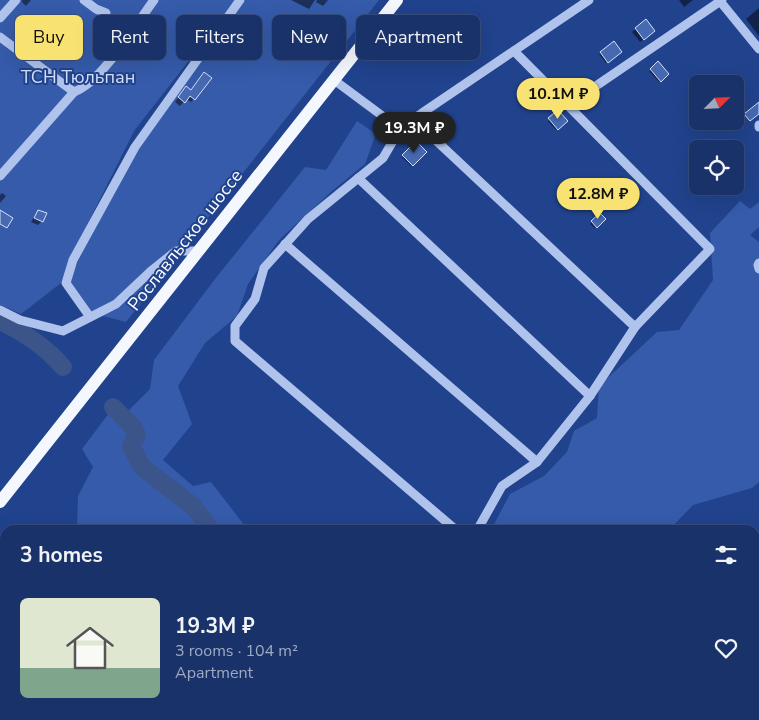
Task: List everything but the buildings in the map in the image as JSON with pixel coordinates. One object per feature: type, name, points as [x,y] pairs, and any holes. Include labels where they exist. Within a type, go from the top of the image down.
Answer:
[{"type":"main road","name":"Рославльское шоссе","points":[[0,502],[397,0]]},
{"type":"lane","points":[[0,18],[16,0]]},
{"type":"lane","points":[[84,0],[96,9],[106,12]]},
{"type":"lane","points":[[0,176],[74,92],[91,82],[110,61],[154,0]]},
{"type":"lane","points":[[90,317],[66,283],[73,260],[135,147],[240,0]]},
{"type":"lane","points":[[450,525],[256,360],[235,340],[235,326],[255,299],[264,268],[308,219],[383,158],[400,129],[589,0]]},
{"type":"lane","points":[[568,105],[720,0],[759,50]]},
{"type":"lane","points":[[0,37],[74,92]]},
{"type":"lane","points":[[481,525],[502,486],[537,462],[590,396],[635,327],[710,249],[514,50]]},
{"type":"lane","points":[[334,80],[400,129]]},
{"type":"lane","points":[[413,120],[635,327]]},
{"type":"lane","points":[[358,178],[590,396]]},
{"type":"lane","points":[[285,244],[537,462]]},
{"type":"lane","points":[[0,310],[20,320],[63,331],[116,304],[151,271],[176,251],[199,251]]},
{"type":"lane","points":[[759,263],[759,270]]},
{"type":"green space","name":"ТСН Тюльпан","points":[[0,0],[236,0],[224,15],[176,15],[176,60],[189,60],[134,131],[91,217],[61,283],[21,314],[0,305]]},
{"type":"green space","name":"ТСН Тюльпан","points":[[245,0],[379,0],[367,15],[356,15],[356,29],[346,42],[346,15],[272,15],[272,60],[332,60],[126,322],[84,311],[70,286],[73,272],[95,223],[142,136],[202,60],[262,60],[262,15],[234,15]]},
{"type":"green space","points":[[357,121],[376,134],[365,164],[332,191],[279,240],[248,284],[237,316],[205,343],[178,386],[192,424],[163,460],[193,486],[211,482],[244,525],[77,525],[78,496],[93,467],[82,449],[109,413],[122,417],[150,389],[154,360],[215,279],[305,167],[326,170]]},
{"type":"green space","points":[[740,201],[750,209],[759,202],[759,227],[750,235],[759,242],[759,482],[752,488],[693,505],[674,525],[494,525],[510,494],[544,476],[567,452],[574,431],[597,418],[599,386],[657,332],[679,330],[713,280],[710,233]]},
{"type":"waterway","points":[[0,321],[34,341],[63,367]]},
{"type":"waterway","points":[[113,407],[133,427],[137,435],[131,446],[142,467],[194,507],[207,525]]}]
